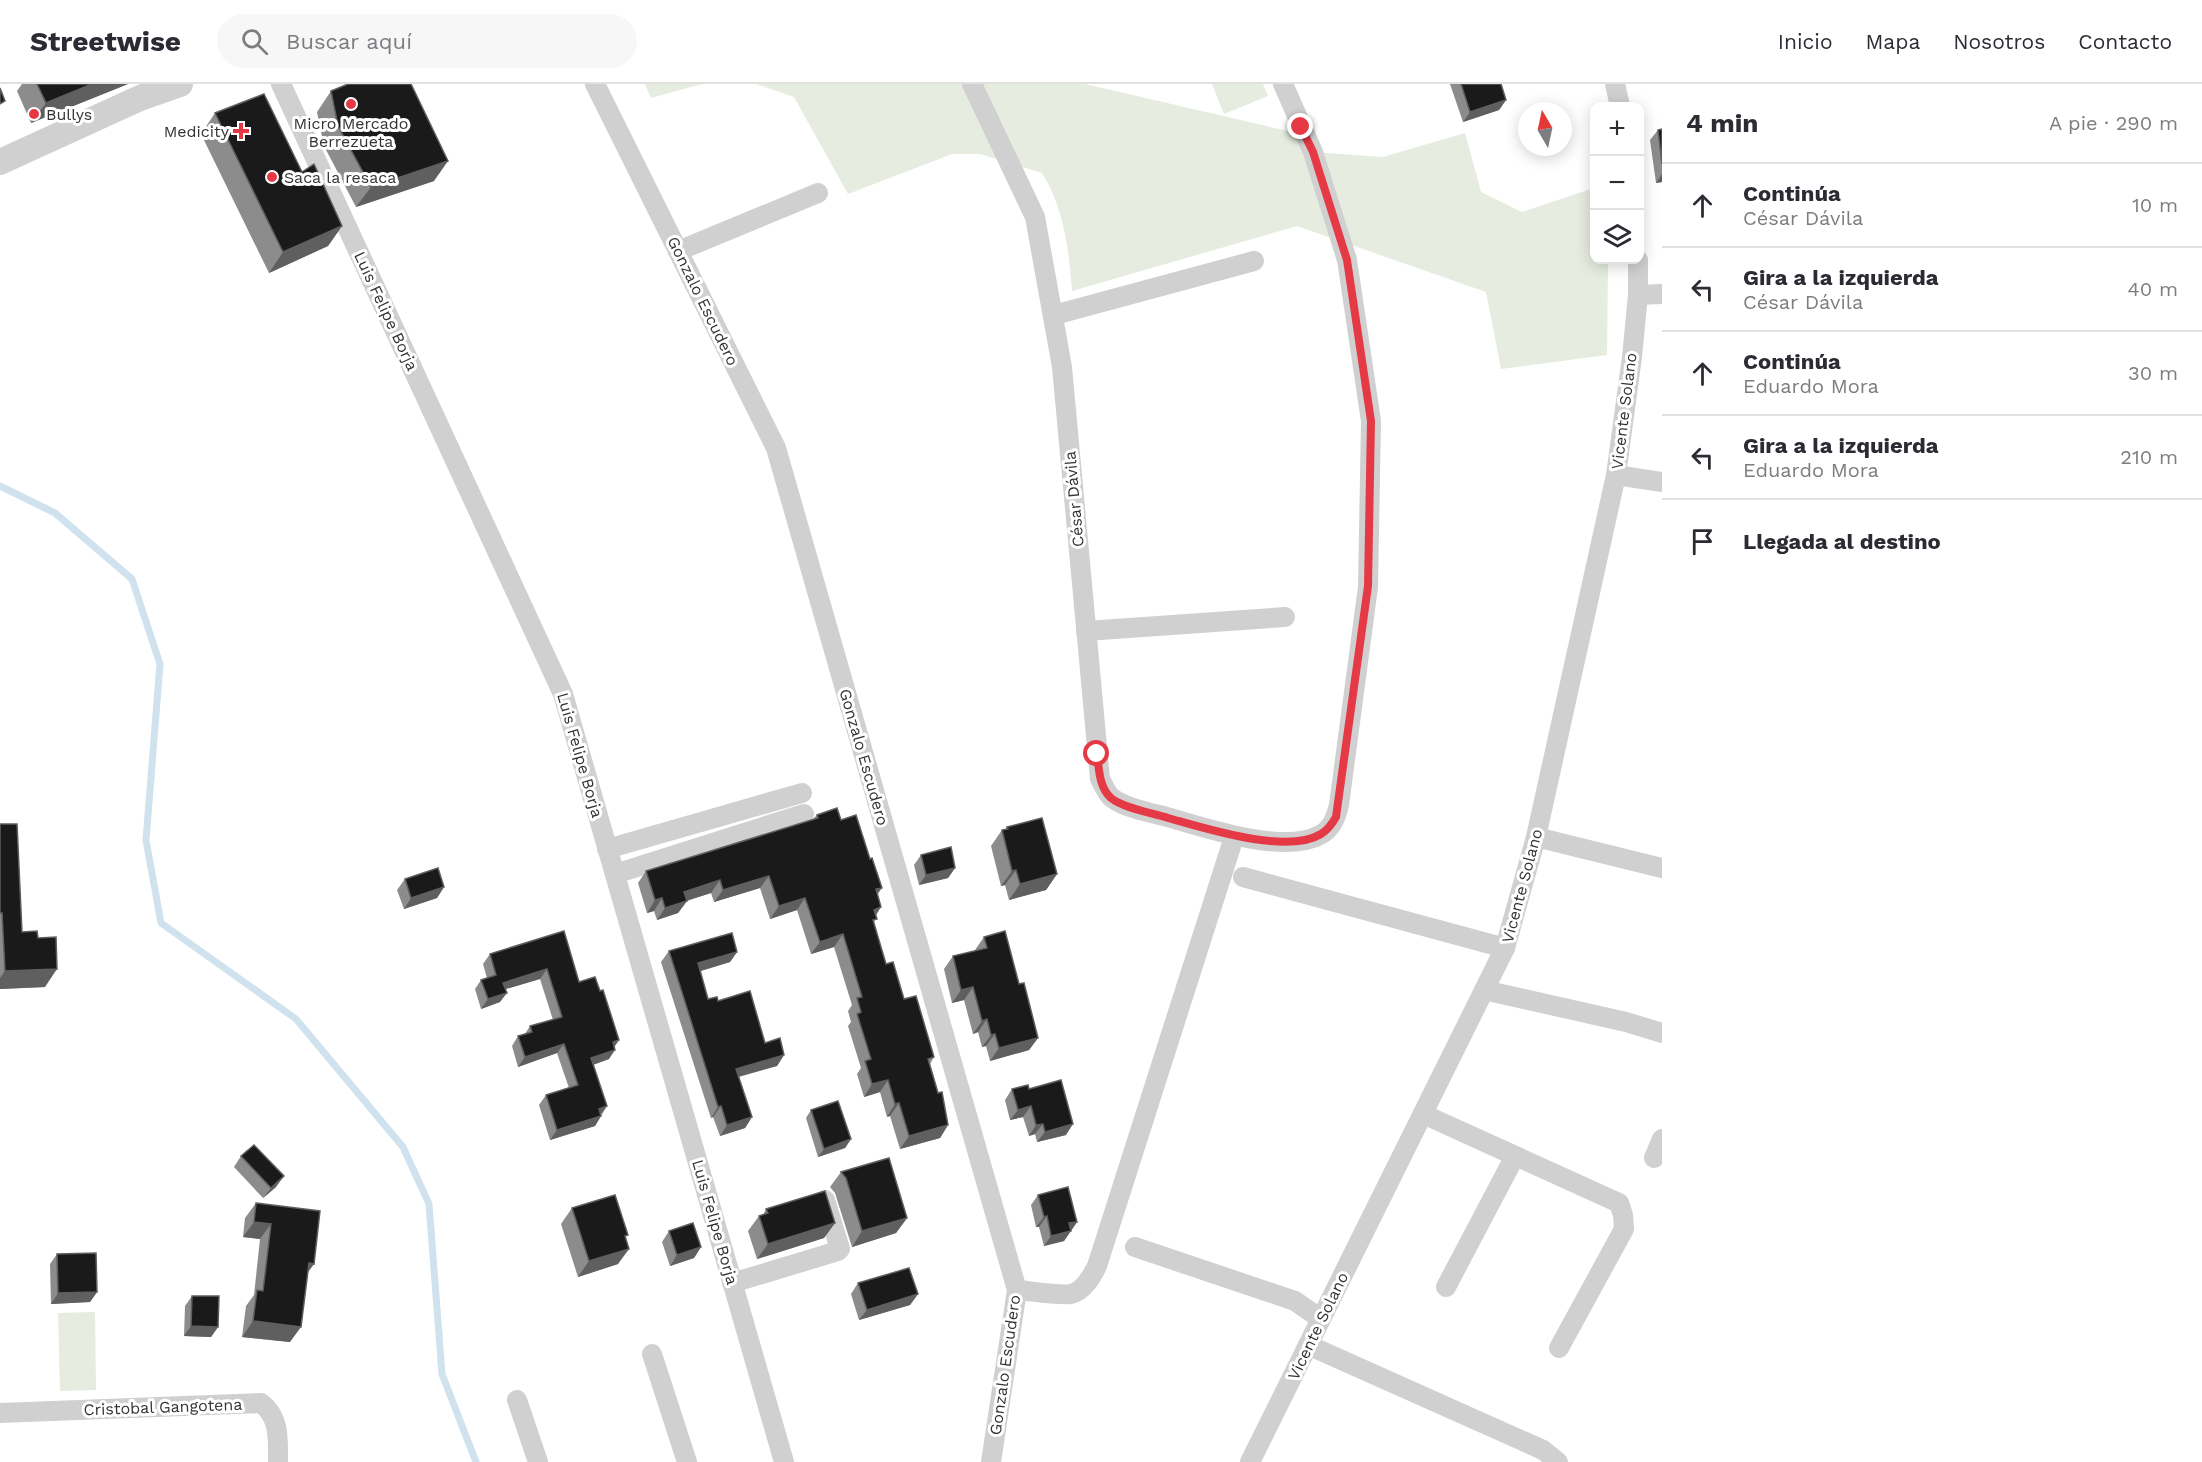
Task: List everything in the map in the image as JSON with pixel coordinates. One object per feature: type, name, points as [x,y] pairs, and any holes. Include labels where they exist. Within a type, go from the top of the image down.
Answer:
[{"type":"street","points":[[0,162],[140,98],[180,84]]},
{"type":"street","name":"Luis Felipe Borja","points":[[281,84],[563,694],[732,1283],[777,1460]]},
{"type":"street","name":"Gonzalo Escudero","points":[[595,84],[776,448],[1017,1290],[991,1462]]},
{"type":"street","name":"César Dávila","points":[[972,84],[1035,217],[1054,315],[1062,367],[1100,779],[1111,797],[1132,807],[1234,837],[1284,842],[1310,839],[1321,835],[1336,817],[1368,586],[1371,421],[1347,260],[1313,152],[1283,84]]},
{"type":"street","points":[[1615,84],[1619,102]]},
{"type":"street","points":[[678,251],[818,193]]},
{"type":"street","points":[[1054,315],[1254,261]]},
{"type":"street","name":"Vicente Solano","points":[[1250,1462],[1505,948],[1536,837],[1617,475],[1638,295],[1638,264]]},
{"type":"street","points":[[1638,295],[1662,294]]},
{"type":"street","points":[[1617,475],[1662,482]]},
{"type":"street","points":[[1086,631],[1286,617]]},
{"type":"street","points":[[607,849],[802,793]]},
{"type":"street","points":[[615,874],[804,814]]},
{"type":"street","points":[[1017,1290],[1071,1294],[1083,1287],[1097,1266],[1234,837]]},
{"type":"street","points":[[1536,837],[1662,868]]},
{"type":"street","points":[[1243,877],[1505,948]]},
{"type":"street","points":[[1484,990],[1626,1022],[1662,1033]]},
{"type":"street","points":[[1423,1114],[1619,1203],[1624,1229],[1559,1348]]},
{"type":"street","points":[[1654,1158],[1662,1139]]},
{"type":"street","points":[[1446,1287],[1515,1156]]},
{"type":"street","points":[[732,1283],[838,1251],[840,1249],[824,1197]]},
{"type":"street","points":[[1135,1247],[1295,1301],[1321,1319]]},
{"type":"street","points":[[1308,1345],[1532,1445],[1558,1462]]},
{"type":"street","points":[[652,1354],[687,1462]]},
{"type":"street","points":[[517,1400],[538,1462]]},
{"type":"street","name":"Cristobal Gangotena","points":[[0,1413],[261,1403],[271,1410],[276,1424],[278,1462]]},
{"type":"shaded area","points":[[645,84],[702,84],[651,98]]},
{"type":"shaded area","points":[[756,84],[1085,84],[1292,132],[1313,152],[1383,157],[1465,133],[1481,192],[1522,212],[1590,189],[1590,264],[1608,264],[1607,355],[1501,369],[1486,292],[1297,226],[1072,291],[1064,230],[1056,200],[1042,173],[980,154],[952,154],[848,194],[794,97]]},
{"type":"shaded area","points":[[1212,84],[1263,84],[1268,96],[1224,114]]},
{"type":"shaded area","points":[[95,1312],[96,1390],[60,1391],[58,1313]]},
{"type":"building","points":[[37,84],[92,84],[46,103]]},
{"type":"building","points":[[348,84],[411,84],[448,161],[371,187],[338,126],[331,91]]},
{"type":"building","points":[[1461,84],[1501,84],[1506,100],[1470,112]]},
{"type":"building","points":[[0,88],[5,101],[0,104]]},
{"type":"building","points":[[264,94],[302,172],[314,164],[342,226],[283,252],[215,113]]},
{"type":"building","points":[[1662,129],[1662,164],[1658,130]]},
{"type":"building","points":[[837,808],[841,820],[856,815],[870,859],[872,858],[882,888],[876,889],[881,907],[874,910],[877,919],[873,920],[886,964],[893,962],[904,999],[916,996],[934,1057],[928,1059],[938,1093],[942,1092],[948,1125],[909,1136],[899,1103],[895,1104],[888,1080],[872,1084],[865,1061],[871,1059],[857,1014],[861,1012],[857,998],[862,997],[843,934],[820,942],[805,898],[779,906],[769,876],[723,890],[720,880],[684,892],[687,901],[665,908],[662,898],[655,900],[646,871],[818,818],[817,815]]},
{"type":"building","points":[[1042,818],[1057,874],[1020,884],[1016,870],[1012,871],[1002,830]]},
{"type":"building","points":[[0,824],[17,824],[22,932],[37,931],[38,938],[56,937],[57,969],[5,971],[2,913],[0,913]]},
{"type":"building","points":[[951,847],[955,868],[926,875],[921,855]]},
{"type":"building","points":[[438,868],[444,887],[411,898],[405,879]]},
{"type":"building","points":[[564,931],[579,982],[595,977],[600,991],[603,990],[619,1040],[613,1042],[615,1050],[591,1058],[607,1106],[599,1109],[601,1116],[557,1130],[546,1095],[578,1085],[564,1044],[525,1057],[518,1036],[532,1032],[530,1026],[562,1017],[547,969],[503,983],[507,993],[488,999],[481,980],[496,975],[490,954]]},
{"type":"building","points":[[1005,931],[1019,984],[1024,983],[1038,1038],[999,1048],[995,1034],[991,1035],[987,1019],[982,1021],[973,987],[961,990],[953,956],[987,948],[984,937]]},
{"type":"building","points":[[732,933],[737,952],[698,963],[708,999],[717,997],[718,1001],[750,991],[765,1043],[780,1038],[784,1055],[736,1069],[752,1117],[727,1125],[721,1106],[718,1107],[669,951]]},
{"type":"building","points":[[1061,1080],[1073,1124],[1045,1132],[1043,1124],[1036,1125],[1031,1106],[1018,1110],[1012,1089],[1028,1085],[1029,1089]]},
{"type":"building","points":[[838,1101],[851,1139],[824,1149],[811,1110]]},
{"type":"building","points":[[254,1145],[284,1176],[271,1188],[241,1156]]},
{"type":"building","points":[[889,1158],[907,1218],[862,1231],[846,1178],[841,1172]]},
{"type":"building","points":[[1068,1187],[1077,1222],[1069,1223],[1071,1231],[1051,1236],[1047,1216],[1044,1217],[1038,1195]]},
{"type":"building","points":[[825,1191],[835,1223],[768,1244],[759,1216],[768,1213],[766,1209]]},
{"type":"building","points":[[615,1195],[628,1235],[625,1236],[629,1249],[589,1261],[572,1208]]},
{"type":"building","points":[[256,1203],[320,1211],[314,1264],[309,1263],[301,1327],[253,1321],[257,1290],[263,1291],[271,1224],[254,1222]]},
{"type":"building","points":[[693,1223],[701,1247],[677,1255],[669,1231]]},
{"type":"building","points":[[96,1253],[97,1292],[58,1293],[57,1254]]},
{"type":"building","points":[[909,1268],[918,1294],[867,1310],[858,1283]]},
{"type":"building","points":[[192,1296],[219,1296],[218,1327],[191,1326]]},
{"type":"waterway","points":[[0,486],[55,513],[132,579],[160,664],[146,840],[161,923],[296,1019],[403,1147],[429,1204],[442,1374],[476,1462]]},
{"type":"place","name":"Micro Mercado Berrezueta","points":[[351,104]]},
{"type":"place","name":"Bullys","points":[[34,114]]},
{"type":"place","name":"Medicity","points":[[241,131]]},
{"type":"place","name":"Saca la resaca","points":[[272,177]]},
{"type":"route","points":[[1097,754],[1100,779],[1111,797],[1132,807],[1234,837],[1284,842],[1310,839],[1321,835],[1336,817],[1368,586],[1371,421],[1347,260],[1313,152],[1301,127]]}]
